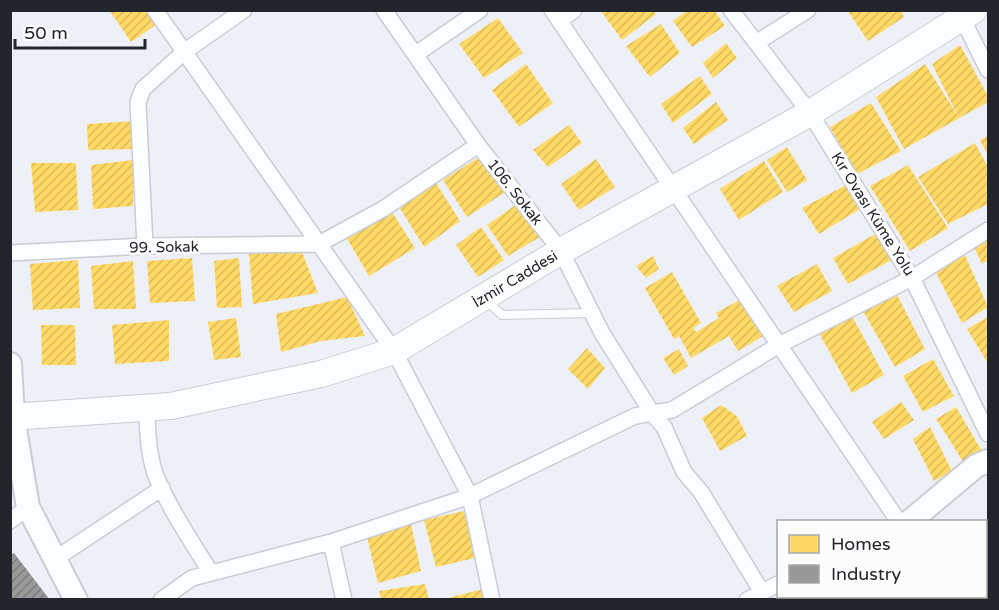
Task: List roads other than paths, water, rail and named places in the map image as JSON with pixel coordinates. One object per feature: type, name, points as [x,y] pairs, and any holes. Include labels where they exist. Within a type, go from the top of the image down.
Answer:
[{"type":"main road","name":"İzmir Caddesi","points":[[12,417],[171,406],[321,374],[394,351],[561,251],[810,112],[965,13]]},
{"type":"street","points":[[155,10],[394,351],[470,496],[492,600]]},
{"type":"street","points":[[145,246],[138,102],[143,90],[184,52],[244,10]]},
{"type":"street","name":"106. Sokak","points":[[384,10],[478,145],[561,251],[602,333],[652,413],[664,427],[684,472],[701,492],[762,592]]},
{"type":"street","points":[[416,54],[480,10]]},
{"type":"street","points":[[574,10],[556,16],[779,345],[907,519],[976,466],[988,461]]},
{"type":"street","name":"Kır Ovası Küme Yolu","points":[[731,10],[810,112],[912,278],[988,434]]},
{"type":"street","points":[[756,43],[808,10]]},
{"type":"street","points":[[965,13],[988,70]]},
{"type":"street","points":[[319,244],[383,209],[478,145]]},
{"type":"street","points":[[161,600],[192,578],[331,542],[470,496],[635,416],[672,410],[779,345],[912,278],[988,230]]},
{"type":"street","name":"99. Sokak","points":[[10,253],[145,246],[319,244]]},
{"type":"street","points":[[10,364],[20,514],[55,559],[76,600]]},
{"type":"street","points":[[147,408],[147,433],[155,475],[172,509],[211,573]]},
{"type":"street","points":[[55,559],[162,488]]},
{"type":"street","points":[[331,542],[344,600]]},
{"type":"street","points":[[747,600],[777,584]]},
{"type":"lane","points":[[483,297],[502,315],[592,313]]}]
